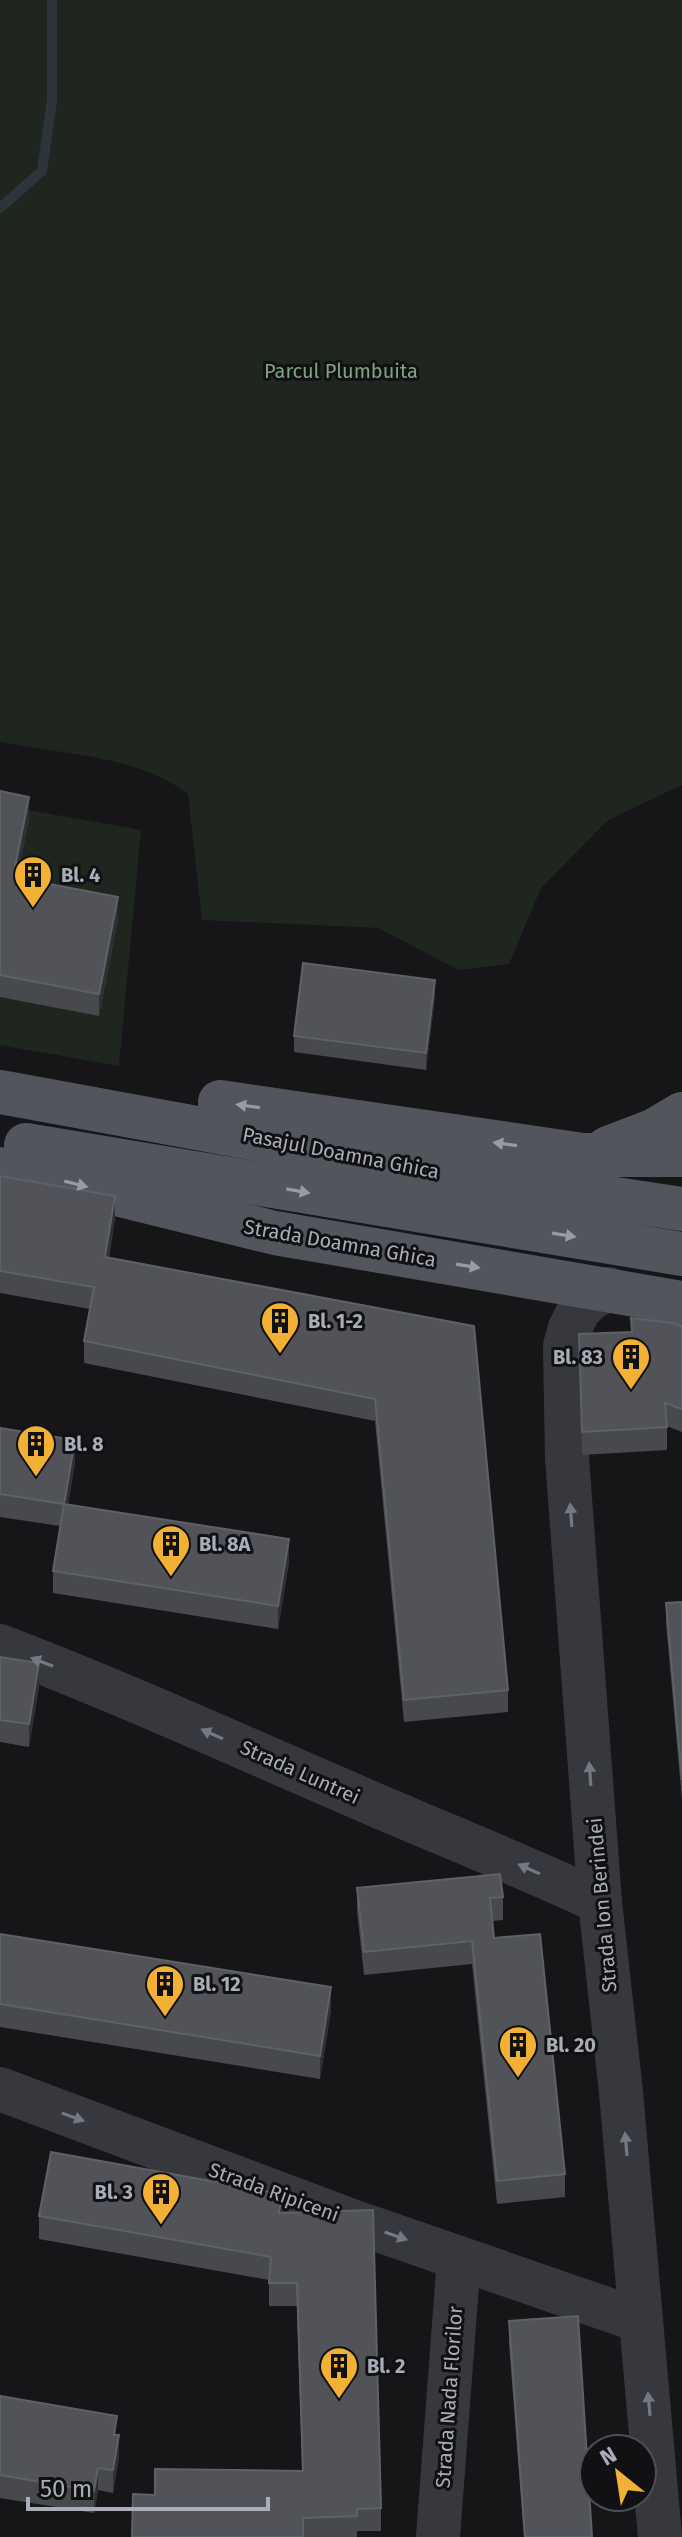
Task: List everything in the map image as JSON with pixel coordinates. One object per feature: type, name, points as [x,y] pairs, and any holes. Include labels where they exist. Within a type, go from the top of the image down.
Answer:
[{"type":"main road","points":[[0,1070],[583,1155],[682,1155]]},
{"type":"main road","name":"Pasajul Doamna Ghica","points":[[0,1092],[442,1173],[682,1209]]},
{"type":"main road","points":[[583,1155],[655,1130],[682,1114]]},
{"type":"main road","points":[[0,1140],[682,1254]]},
{"type":"main road","name":"Strada Doamna Ghica","points":[[0,1169],[67,1182],[275,1233],[682,1303]]},
{"type":"street","name":"Strada Ion Berindei","points":[[608,1289],[590,1299],[579,1310],[565,1346],[567,1458],[600,1902],[621,2092],[660,2537]]},
{"type":"street","name":"Strada Luntrei","points":[[0,1646],[84,1678],[529,1868],[600,1902]]},
{"type":"street","name":"Strada Ripiceni","points":[[0,2089],[459,2258],[641,2321]]},
{"type":"street","name":"Strada Nada Florilor","points":[[438,2537],[459,2258]]},
{"type":"green space","name":"Parcul Plumbuita","points":[[0,0],[682,0],[682,785],[608,820],[541,888],[509,964],[459,970],[378,928],[202,920],[188,794],[167,781],[122,763],[0,742]]},
{"type":"green space","points":[[0,805],[141,830],[119,1066],[0,1045]]},
{"type":"building","name":"Bl. 4","points":[[0,791],[29,797],[13,877],[118,897],[99,994],[0,975]]},
{"type":"building","points":[[303,963],[435,980],[426,1053],[294,1036]]},
{"type":"building","points":[[0,1176],[115,1196],[105,1257],[474,1326],[508,1690],[404,1700],[375,1399],[84,1341],[94,1287],[0,1271]]},
{"type":"building","name":"Bl. 83","points":[[631,1318],[682,1326],[682,1409],[665,1403],[667,1427],[582,1432],[579,1334],[632,1332]]},
{"type":"building","name":"Bl. 8","points":[[0,1428],[75,1440],[64,1504],[0,1494]]},
{"type":"building","name":"Bl. 8A","points":[[64,1504],[289,1539],[278,1606],[53,1571]]},
{"type":"building","points":[[682,1602],[682,1780],[666,1603]]},
{"type":"building","points":[[0,1657],[39,1663],[29,1724],[0,1720]]},
{"type":"building","name":"Bl. 20","points":[[500,1874],[503,1897],[490,1898],[494,1938],[540,1934],[565,2174],[497,2181],[472,1941],[364,1952],[357,1888]]},
{"type":"building","name":"Bl. 12","points":[[0,1934],[331,1987],[320,2056],[0,2004]]},
{"type":"building","points":[[51,2152],[282,2194],[279,2213],[373,2210],[381,2508],[357,2509],[357,2516],[303,2518],[303,2537],[132,2537],[133,2494],[155,2495],[155,2469],[303,2471],[297,2283],[269,2283],[271,2257],[39,2216]]},
{"type":"building","points":[[578,2316],[585,2433],[578,2433],[578,2513],[590,2513],[592,2537],[525,2537],[509,2321]]},
{"type":"building","points":[[0,2396],[117,2416],[114,2435],[119,2435],[113,2470],[98,2468],[94,2491],[0,2475]]},
{"type":"waterway","points":[[0,208],[42,171],[52,100],[52,0]]},
{"type":"place","name":"Bl. 4","points":[[33,909]]},
{"type":"place","name":"Bl. 1-2","points":[[280,1355]]},
{"type":"place","name":"Bl. 83","points":[[631,1391]]},
{"type":"place","name":"Bl. 8","points":[[36,1478]]},
{"type":"place","name":"Bl. 8A","points":[[171,1578]]},
{"type":"place","name":"Bl. 12","points":[[165,2018]]},
{"type":"place","name":"Bl. 20","points":[[518,2079]]},
{"type":"place","name":"Bl. 3","points":[[161,2226]]},
{"type":"place","name":"Bl. 2","points":[[339,2400]]}]
